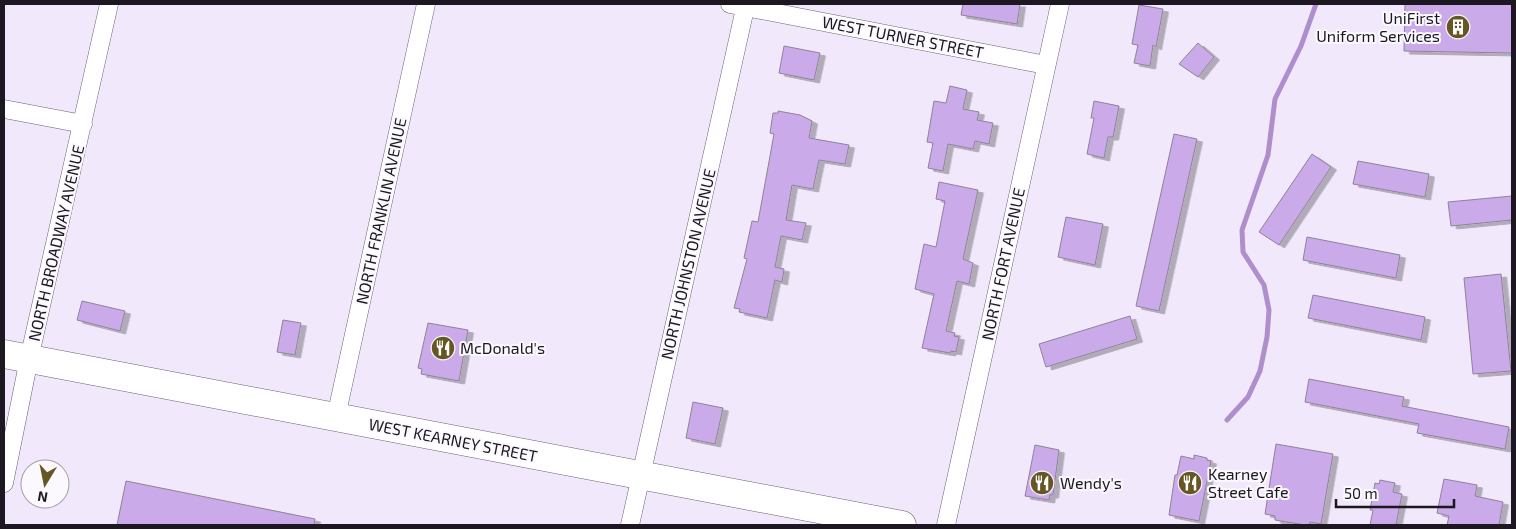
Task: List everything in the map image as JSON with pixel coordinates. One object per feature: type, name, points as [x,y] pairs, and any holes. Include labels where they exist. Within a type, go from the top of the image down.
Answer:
[{"type":"main road","name":"WEST KEARNEY STREET","points":[[16,357],[902,525]]},
{"type":"street","name":"NORTH BROADWAY AVENUE","points":[[4,483],[16,357],[83,124],[109,4]]},
{"type":"street","name":"NORTH FRANKLIN AVENUE","points":[[336,417],[426,4]]},
{"type":"street","name":"NORTH FORT AVENUE","points":[[946,525],[1060,4]]},
{"type":"street","name":"WEST TURNER STREET","points":[[740,5],[1046,65]]},
{"type":"street","name":"NORTH JOHNSTON AVENUE","points":[[630,525],[740,5]]},
{"type":"street","points":[[4,109],[83,124]]},
{"type":"building","points":[[963,4],[1020,4],[1017,24],[961,15]]},
{"type":"building","name":"UniFirst Uniform Services","points":[[1405,4],[1512,4],[1512,53],[1404,51]]},
{"type":"building","points":[[1139,5],[1163,9],[1156,47],[1153,45],[1150,66],[1134,63],[1138,45],[1132,44]]},
{"type":"building","points":[[1198,43],[1214,57],[1198,77],[1179,64]]},
{"type":"building","points":[[784,46],[820,53],[814,80],[779,73]]},
{"type":"building","points":[[950,86],[967,90],[963,109],[979,112],[977,120],[993,123],[989,144],[975,141],[973,149],[948,144],[943,171],[928,168],[933,143],[927,142],[934,101],[946,103]]},
{"type":"building","points":[[1094,101],[1119,106],[1113,137],[1108,137],[1104,158],[1087,154],[1094,118],[1091,118]]},
{"type":"building","points":[[778,111],[800,115],[812,121],[809,138],[849,145],[845,164],[819,160],[813,189],[792,185],[786,220],[806,223],[802,240],[781,236],[775,267],[784,269],[782,282],[775,280],[767,318],[739,312],[740,309],[734,308],[747,259],[744,258],[752,221],[758,222],[774,134],[770,133],[773,113],[778,113]]},
{"type":"building","points":[[1174,134],[1197,139],[1159,311],[1136,306]]},
{"type":"building","points":[[1312,154],[1331,167],[1279,245],[1259,232]]},
{"type":"building","points":[[1358,161],[1429,174],[1425,197],[1353,184]]},
{"type":"building","points":[[939,182],[978,190],[963,259],[973,263],[969,284],[957,281],[946,331],[955,333],[954,336],[959,337],[956,352],[951,351],[950,353],[922,348],[934,294],[915,289],[924,244],[936,247],[945,201],[936,199]]},
{"type":"building","points":[[1512,196],[1512,220],[1451,226],[1448,202]]},
{"type":"building","points":[[1066,217],[1103,224],[1095,265],[1058,257]]},
{"type":"building","points":[[1307,237],[1400,255],[1396,278],[1303,260]]},
{"type":"building","points":[[1501,274],[1511,371],[1473,374],[1464,278]]},
{"type":"building","points":[[1313,295],[1425,317],[1421,340],[1308,318]]},
{"type":"building","points":[[82,301],[125,311],[120,331],[77,320]]},
{"type":"building","points":[[1130,316],[1137,339],[1046,367],[1039,344]]},
{"type":"building","points":[[283,320],[301,323],[295,355],[277,352]]},
{"type":"building","name":"McDonald's","points":[[428,323],[468,330],[459,381],[421,374],[422,369],[418,368]]},
{"type":"building","points":[[1309,379],[1404,397],[1402,406],[1509,427],[1505,449],[1417,433],[1419,424],[1305,402]]},
{"type":"building","points":[[693,402],[723,408],[715,444],[686,438]]},
{"type":"building","points":[[1276,444],[1333,454],[1321,524],[1310,522],[1309,525],[1305,525],[1275,520],[1275,516],[1265,514]]},
{"type":"building","name":"Wendy's","points":[[1035,445],[1059,450],[1053,495],[1050,495],[1049,500],[1025,496]]},
{"type":"building","name":"Kearney Street Cafe","points":[[1194,455],[1211,461],[1199,521],[1169,515],[1175,475],[1177,475],[1181,456],[1194,459]]},
{"type":"building","points":[[1444,479],[1477,485],[1475,496],[1503,502],[1499,525],[1447,525],[1449,516],[1437,513]]},
{"type":"building","points":[[1380,480],[1395,483],[1393,492],[1402,494],[1396,525],[1370,525],[1373,510],[1370,510],[1375,483],[1379,484]]},
{"type":"building","points":[[126,481],[315,519],[314,525],[117,525]]},
{"type":"waterway","points":[[1227,420],[1248,397],[1260,371],[1267,337],[1269,310],[1264,285],[1243,252],[1242,230],[1268,155],[1275,99],[1301,46],[1316,4]]},
{"type":"place","name":"UniFirst Uniform Services","points":[[1458,27]]},
{"type":"place","name":"McDonald's","points":[[443,348]]},
{"type":"place","name":"Wendy's","points":[[1042,483]]},
{"type":"place","name":"Kearney Street Cafe","points":[[1190,483]]}]
